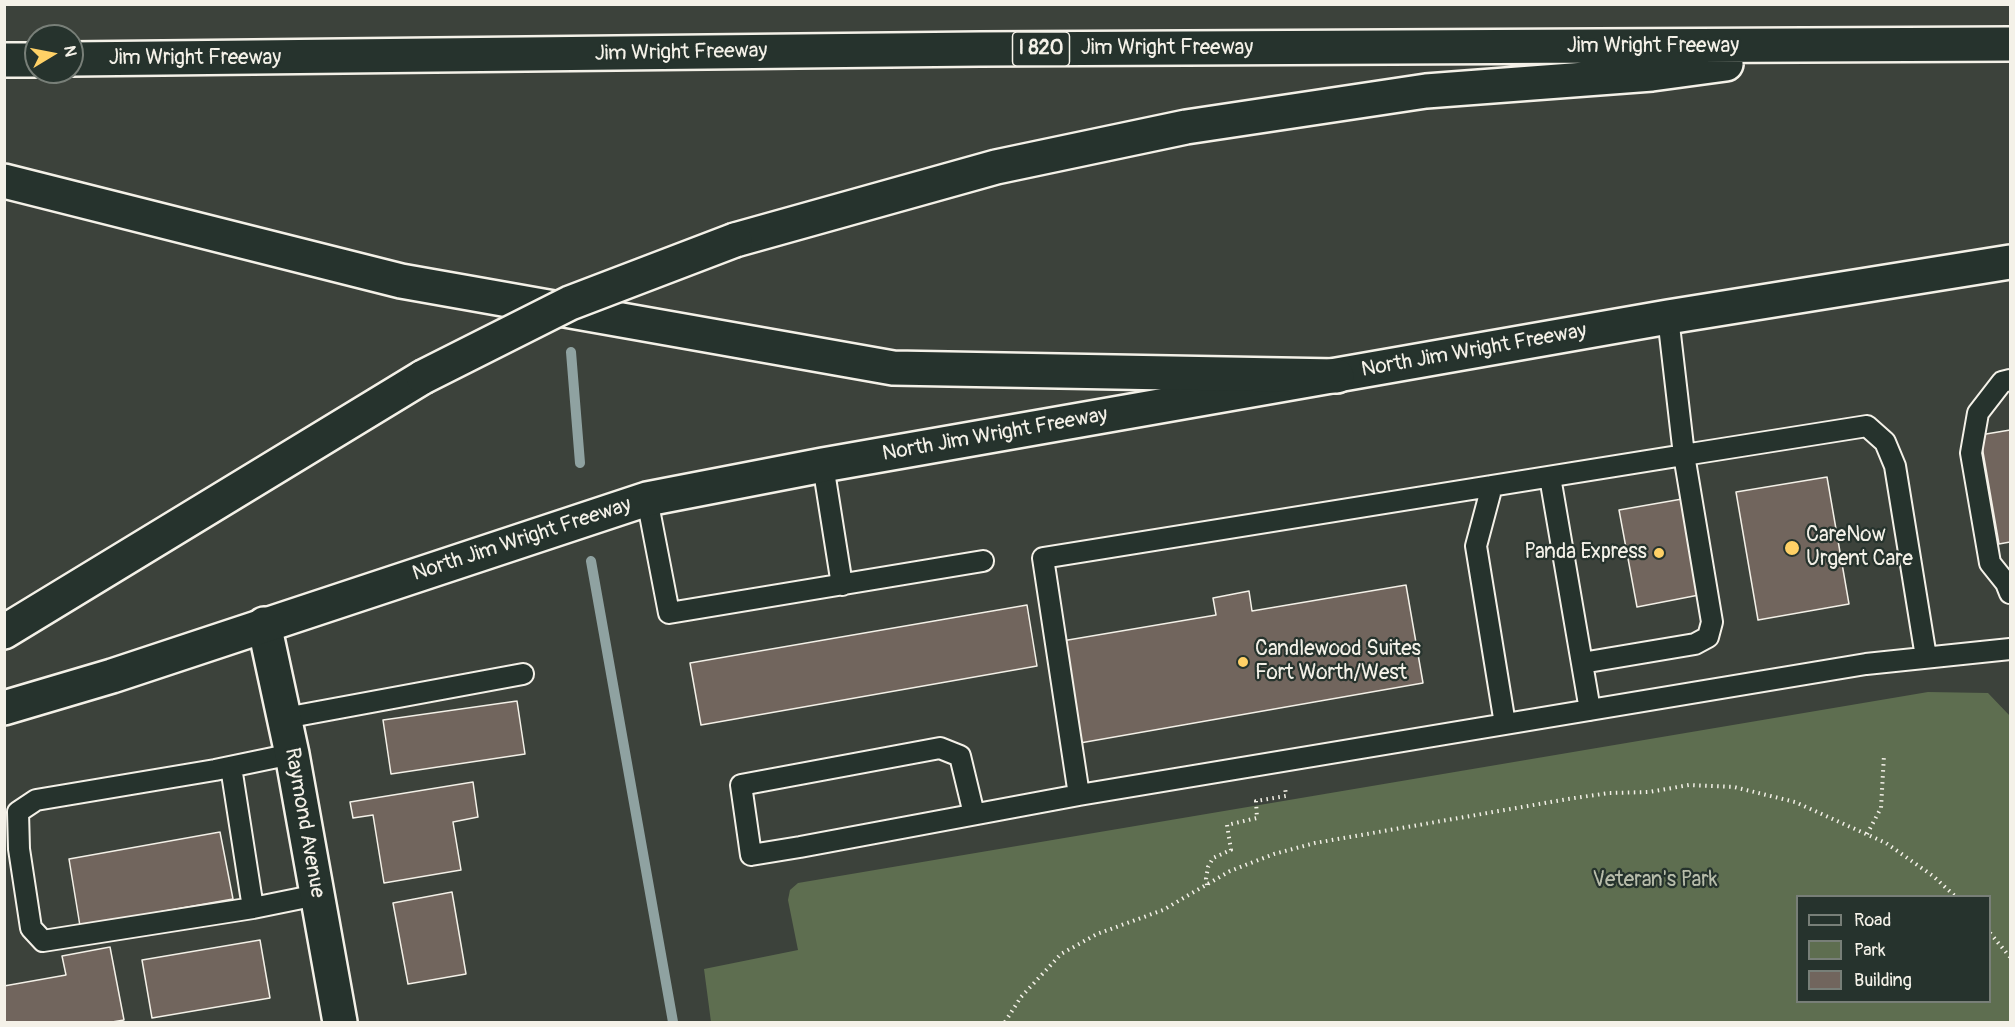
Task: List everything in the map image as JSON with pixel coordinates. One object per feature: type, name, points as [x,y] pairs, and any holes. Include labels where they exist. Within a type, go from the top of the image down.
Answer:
[{"type":"main road","name":"Jim Wright Freeway","points":[[84,60],[980,50],[2010,44]]},
{"type":"main road","points":[[4,632],[423,377],[570,303],[735,240],[996,166],[1186,127],[1426,91],[1652,74],[1856,46]]},
{"type":"main road","points":[[4,60],[24,60]]},
{"type":"main road","points":[[4,181],[401,281],[893,368],[1337,376]]},
{"type":"main road","name":"North Jim Wright Freeway","points":[[4,708],[112,676],[264,624],[647,500],[823,465],[1668,317],[2010,262]]},
{"type":"main road","name":"Raymond Avenue","points":[[264,624],[285,718],[340,1023]]},
{"type":"lane","points":[[1582,663],[1695,644],[1707,637],[1712,622],[1684,455],[1668,317]]},
{"type":"lane","points":[[2010,380],[2002,382],[1978,413],[1971,453],[1990,563],[2006,583],[2010,593]]},
{"type":"lane","points":[[1079,795],[1043,558],[1867,426],[1885,442],[1895,466],[1926,657]]},
{"type":"lane","points":[[823,465],[842,585]]},
{"type":"lane","points":[[1550,477],[1590,710]]},
{"type":"lane","points":[[1492,486],[1476,546],[1505,724]]},
{"type":"lane","points":[[647,500],[669,613],[983,561]]},
{"type":"lane","points":[[974,814],[960,756],[940,748],[741,785],[751,855],[1079,795],[1866,664],[2010,649]]},
{"type":"lane","points":[[285,718],[523,674]]},
{"type":"lane","points":[[291,754],[231,767],[36,800],[18,812],[19,849],[31,928],[43,942],[253,908],[317,895]]},
{"type":"lane","points":[[231,767],[253,908]]},
{"type":"path","points":[[1867,834],[1881,808],[1884,755]]},
{"type":"path","points":[[1207,885],[1208,867],[1213,858],[1231,850],[1227,825],[1257,818],[1256,801],[1286,796],[1281,762]]},
{"type":"path","points":[[1005,1023],[1021,997],[1061,954],[1097,934],[1162,910],[1230,871],[1274,854],[1315,843],[1568,799],[1649,792],[1689,785],[1734,787],[1795,802],[1886,843],[1924,870],[1953,895]]},
{"type":"path","points":[[1991,935],[2010,957]]},
{"type":"green space","name":"Veteran's Park","points":[[1928,692],[1988,693],[2010,716],[2010,1022],[711,1022],[704,969],[798,950],[788,900],[790,890],[798,883]]},
{"type":"building","points":[[2010,430],[2010,542],[1999,544],[1980,435]]},
{"type":"building","name":"CareNow Urgent Care","points":[[1827,477],[1849,604],[1758,620],[1736,492]]},
{"type":"building","name":"Panda Express","points":[[1682,499],[1699,595],[1637,607],[1619,510]]},
{"type":"building","name":"Candlewood Suites Fort Worth/West","points":[[1406,585],[1423,683],[1080,743],[1062,641],[1216,615],[1213,598],[1249,591],[1252,611]]},
{"type":"building","points":[[1027,605],[1037,666],[701,725],[690,663]]},
{"type":"building","points":[[517,701],[525,754],[391,774],[383,720]]},
{"type":"building","points":[[473,782],[478,817],[453,822],[461,870],[384,883],[373,815],[353,818],[350,802]]},
{"type":"building","points":[[220,832],[233,899],[80,926],[69,859]]},
{"type":"building","points":[[452,892],[466,974],[408,984],[393,903]]},
{"type":"building","points":[[260,940],[270,998],[152,1018],[142,960]]},
{"type":"building","points":[[110,947],[124,1020],[4,1022],[4,986],[66,975],[62,956]]},
{"type":"waterway","points":[[571,352],[580,463]]},
{"type":"waterway","points":[[591,561],[673,1022]]},
{"type":"place","name":"CareNow Urgent Care","points":[[1792,548]]},
{"type":"place","name":"Panda Express","points":[[1659,553]]},
{"type":"place","name":"Candlewood Suites Fort Worth/West","points":[[1243,662]]}]
